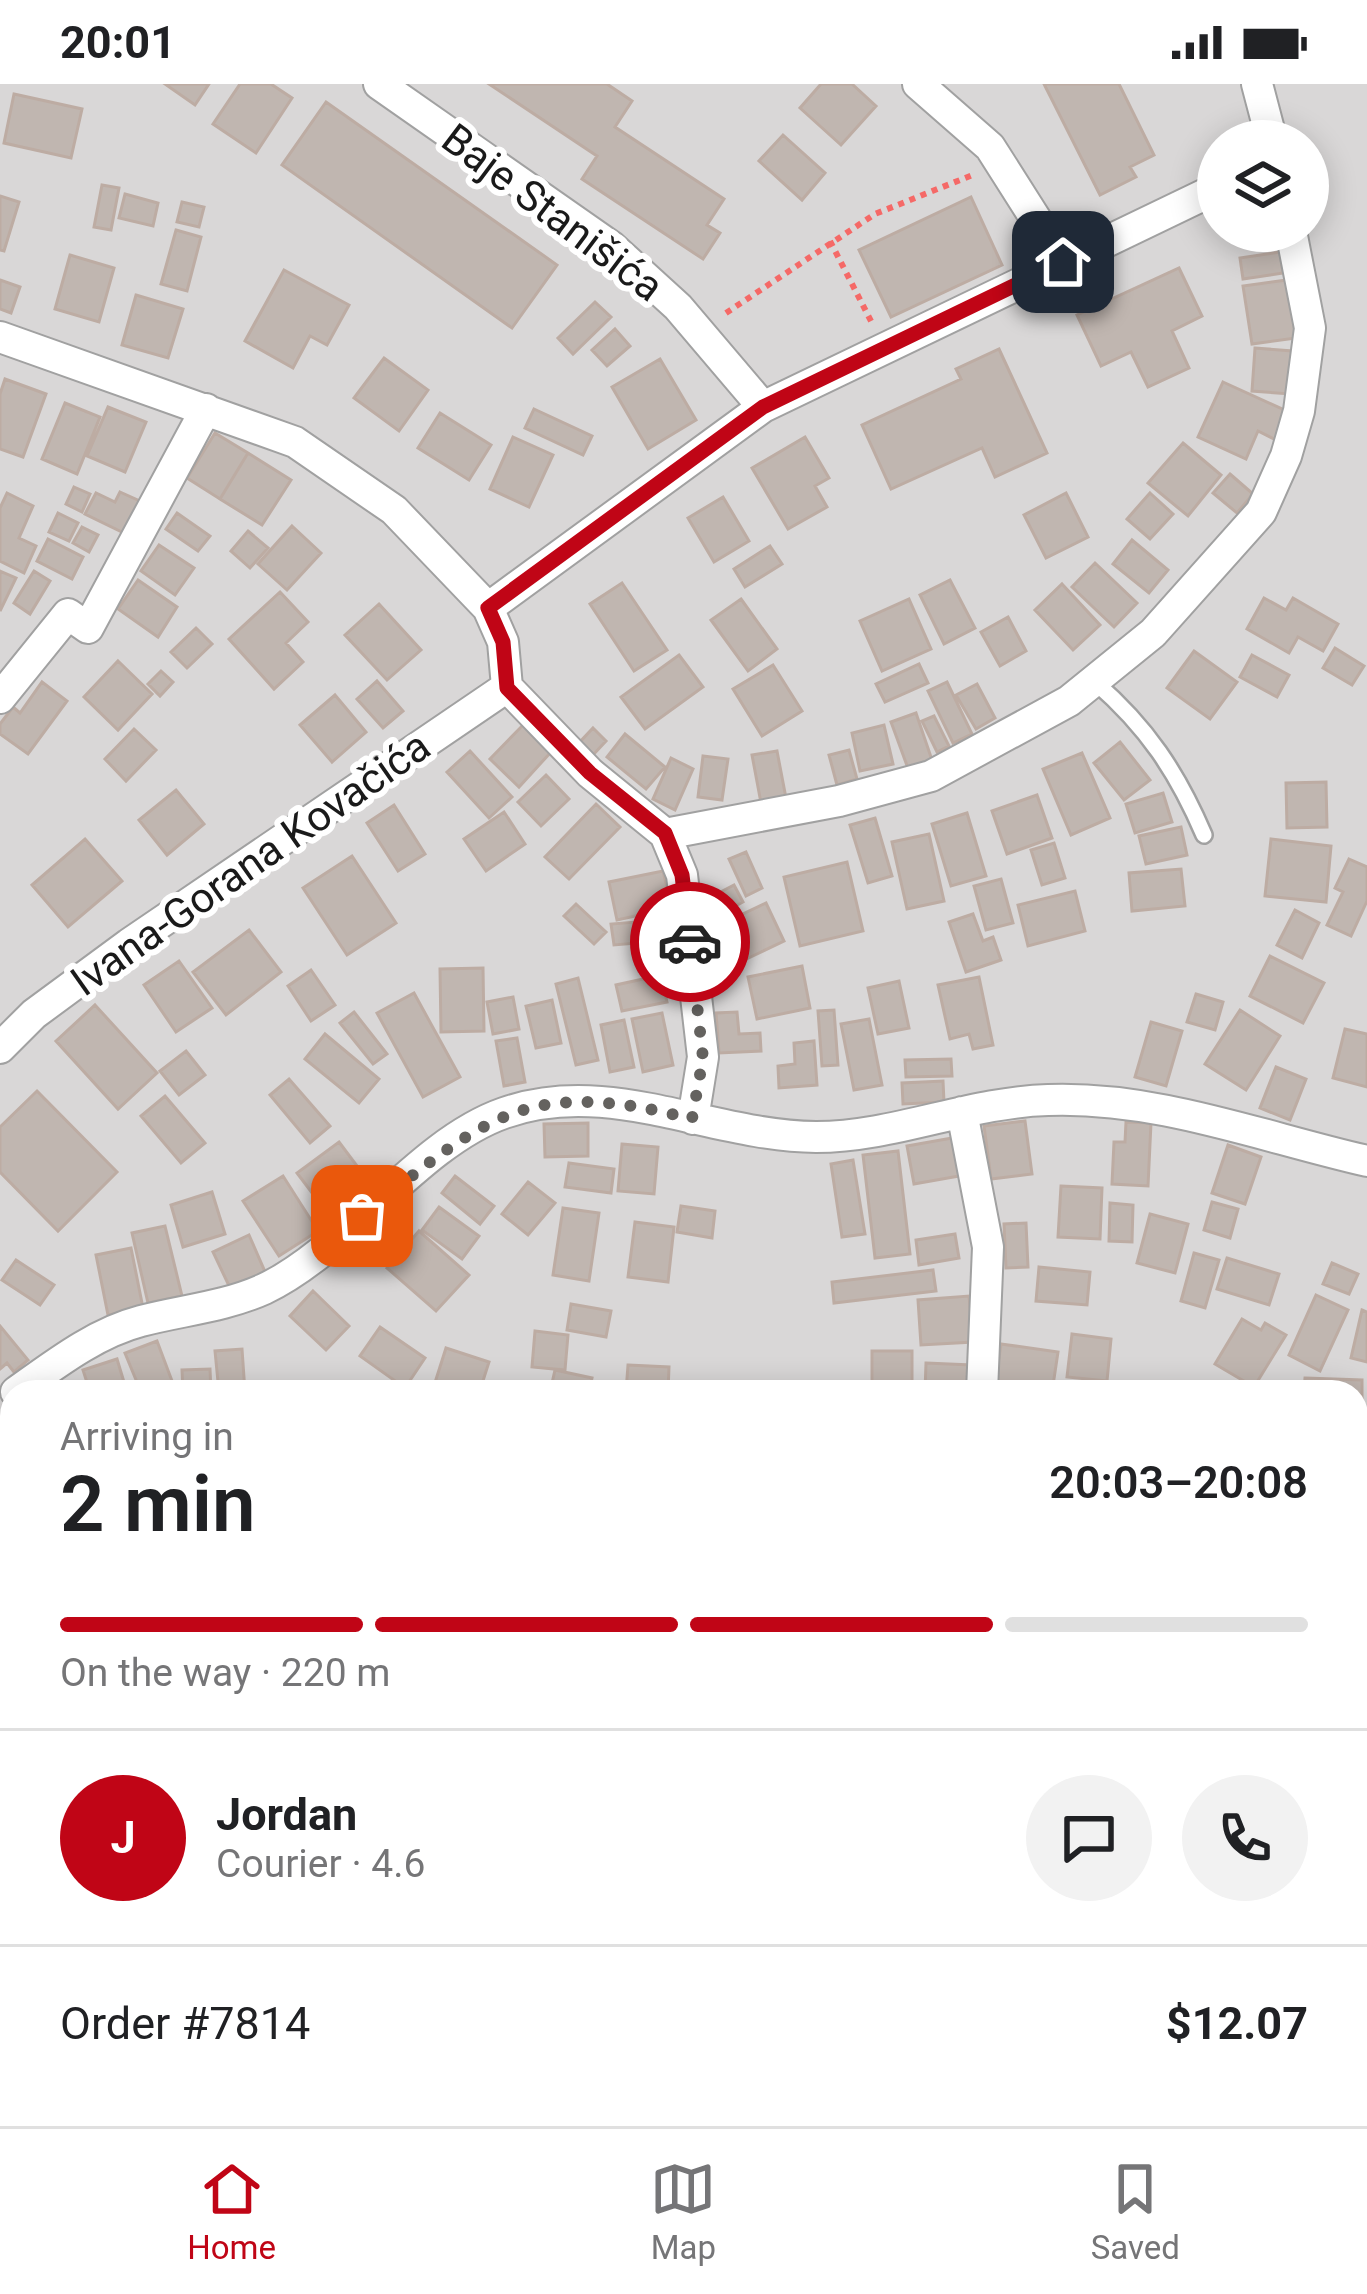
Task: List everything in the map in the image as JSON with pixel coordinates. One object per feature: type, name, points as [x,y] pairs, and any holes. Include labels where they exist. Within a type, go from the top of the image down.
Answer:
[{"type":"street","name":"Baje Stanišića","points":[[379,84],[612,247],[699,332],[763,407]]},
{"type":"street","points":[[918,84],[990,148],[1063,262]]},
{"type":"street","points":[[1257,84],[1266,120]]},
{"type":"street","points":[[488,608],[763,407],[1197,198]]},
{"type":"street","points":[[665,833],[839,801],[931,776],[1095,682],[1153,633],[1261,512],[1286,456],[1299,411],[1310,328],[1295,252]]},
{"type":"street","points":[[0,337],[295,442],[394,509],[488,608],[503,642],[507,688],[590,773],[665,833],[682,875],[703,1058],[692,1119]]},
{"type":"street","points":[[0,698],[68,614],[88,628],[206,409]]},
{"type":"street","name":"Ivana-Gorana Kovačića","points":[[0,1048],[34,1014],[129,944],[507,688]]},
{"type":"street","points":[[32,1380],[67,1355],[136,1322],[221,1305],[264,1289],[296,1270],[459,1138],[502,1113],[563,1099],[624,1102],[692,1119],[820,1137],[1047,1100],[1151,1106],[1367,1162]]},
{"type":"street","points":[[962,1112],[988,1247],[982,1380]]},
{"type":"lane","points":[[1095,682],[1150,734],[1179,775],[1204,836]]},
{"type":"path","points":[[699,332],[874,214],[1000,164]]},
{"type":"path","points":[[830,241],[885,348]]},
{"type":"shaded area","points":[[0,84],[1367,84],[1367,1380],[0,1380]]},
{"type":"building","points":[[165,84],[209,84],[195,105]]},
{"type":"building","points":[[240,84],[271,84],[292,98],[256,153],[213,124]]},
{"type":"building","points":[[489,84],[607,84],[632,101],[615,127],[724,199],[707,225],[720,233],[703,259],[582,179],[597,156]]},
{"type":"building","points":[[821,84],[852,84],[876,106],[841,145],[800,108]]},
{"type":"building","points":[[1044,84],[1119,84],[1154,155],[1130,167],[1136,177],[1100,195]]},
{"type":"building","points":[[14,94],[82,109],[71,158],[4,143]]},
{"type":"building","points":[[326,102],[557,265],[512,328],[282,165]]},
{"type":"building","points":[[783,135],[825,173],[802,200],[759,161]]},
{"type":"building","points":[[102,185],[119,188],[111,230],[94,227]]},
{"type":"building","points":[[125,194],[158,203],[153,226],[119,218]]},
{"type":"building","points":[[0,196],[19,202],[4,251],[0,250]]},
{"type":"building","points":[[971,197],[1002,265],[891,317],[859,250]]},
{"type":"building","points":[[182,202],[204,207],[199,227],[177,222]]},
{"type":"building","points":[[176,230],[201,237],[187,291],[161,284]]},
{"type":"building","points":[[1280,252],[1283,273],[1243,279],[1240,258]]},
{"type":"building","points":[[70,255],[114,268],[99,322],[55,309]]},
{"type":"building","points":[[1179,268],[1202,316],[1172,331],[1189,368],[1148,387],[1131,352],[1101,366],[1077,315]]},
{"type":"building","points":[[284,270],[349,305],[327,345],[310,336],[293,368],[245,341]]},
{"type":"building","points":[[0,280],[20,287],[11,313],[0,309]]},
{"type":"building","points":[[1287,280],[1296,338],[1252,344],[1243,286]]},
{"type":"building","points":[[136,295],[183,309],[168,358],[122,345]]},
{"type":"building","points":[[595,302],[611,317],[573,354],[558,338]]},
{"type":"building","points":[[615,329],[630,346],[607,366],[592,350]]},
{"type":"building","points":[[1255,348],[1292,351],[1290,394],[1252,391]]},
{"type":"building","points":[[999,349],[1047,453],[995,477],[982,448],[891,489],[862,425],[961,379],[956,369]]},
{"type":"building","points":[[384,358],[428,390],[399,431],[354,398]]},
{"type":"building","points":[[660,359],[696,420],[648,449],[612,387]]},
{"type":"building","points":[[5,379],[46,394],[23,457],[0,449],[0,394]]},
{"type":"building","points":[[1223,382],[1291,413],[1278,441],[1258,431],[1246,459],[1198,437]]},
{"type":"building","points":[[65,403],[100,417],[77,474],[42,459]]},
{"type":"building","points":[[108,407],[146,422],[125,472],[87,456]]},
{"type":"building","points":[[534,409],[592,436],[583,455],[525,428]]},
{"type":"building","points":[[440,413],[491,445],[469,480],[418,448]]},
{"type":"building","points":[[215,433],[248,453],[220,499],[187,478]]},
{"type":"building","points":[[513,437],[553,455],[529,507],[490,489]]},
{"type":"building","points":[[805,437],[829,478],[815,486],[827,507],[788,529],[752,468]]},
{"type":"building","points":[[1183,443],[1221,475],[1188,516],[1148,483]]},
{"type":"building","points":[[248,453],[291,480],[262,525],[220,499]]},
{"type":"building","points":[[1230,474],[1253,494],[1237,513],[1213,493]]},
{"type":"building","points":[[74,487],[90,494],[82,512],[66,504]]},
{"type":"building","points":[[120,492],[142,502],[126,534],[85,514],[96,493],[115,502]]},
{"type":"building","points":[[7,493],[33,506],[19,538],[36,546],[24,573],[0,561],[0,508]]},
{"type":"building","points":[[1066,493],[1088,537],[1046,558],[1024,515]]},
{"type":"building","points":[[1150,493],[1173,514],[1150,539],[1127,519]]},
{"type":"building","points":[[723,497],[749,541],[714,562],[688,518]]},
{"type":"building","points":[[58,513],[78,523],[69,541],[49,532]]},
{"type":"building","points":[[177,513],[210,536],[198,551],[166,529]]},
{"type":"building","points":[[292,526],[321,553],[287,590],[258,564]]},
{"type":"building","points":[[82,527],[98,535],[89,552],[73,543]]},
{"type":"building","points":[[248,531],[268,548],[250,568],[231,551]]},
{"type":"building","points":[[48,539],[83,557],[72,579],[37,561]]},
{"type":"building","points":[[1132,540],[1168,570],[1149,593],[1113,564]]},
{"type":"building","points":[[159,545],[194,568],[175,595],[141,571]]},
{"type":"building","points":[[770,546],[782,564],[745,587],[734,569]]},
{"type":"building","points":[[1095,563],[1137,603],[1114,627],[1072,587]]},
{"type":"building","points":[[0,571],[16,578],[0,611]]},
{"type":"building","points":[[34,571],[50,581],[30,614],[14,603]]},
{"type":"building","points":[[138,580],[177,607],[158,637],[118,609]]},
{"type":"building","points":[[950,580],[975,628],[944,644],[920,595]]},
{"type":"building","points":[[622,583],[667,650],[634,671],[590,604]]},
{"type":"building","points":[[1062,584],[1100,625],[1073,650],[1035,610]]},
{"type":"building","points":[[280,592],[308,622],[286,643],[303,662],[274,689],[229,639]]},
{"type":"building","points":[[1264,598],[1286,610],[1293,598],[1338,624],[1323,651],[1298,637],[1289,653],[1247,629]]},
{"type":"building","points":[[741,599],[777,649],[748,671],[711,620]]},
{"type":"building","points":[[909,599],[931,649],[882,671],[860,621]]},
{"type":"building","points":[[379,604],[421,650],[387,680],[345,635]]},
{"type":"building","points":[[1008,617],[1026,651],[1000,666],[981,632]]},
{"type":"building","points":[[196,628],[212,644],[187,668],[171,652]]},
{"type":"building","points":[[1335,648],[1364,666],[1352,685],[1323,668]]},
{"type":"building","points":[[1194,651],[1237,682],[1210,719],[1167,688]]},
{"type":"building","points":[[679,655],[703,687],[645,729],[621,697]]},
{"type":"building","points":[[1252,655],[1289,675],[1277,697],[1240,677]]},
{"type":"building","points":[[118,661],[152,694],[118,730],[84,697]]},
{"type":"building","points":[[919,664],[928,683],[885,702],[876,684]]},
{"type":"building","points":[[773,665],[802,711],[762,736],[733,689]]},
{"type":"building","points":[[161,671],[173,682],[160,696],[148,684]]},
{"type":"building","points":[[377,681],[403,711],[383,728],[357,699]]},
{"type":"building","points":[[42,682],[67,701],[28,754],[0,734],[0,724],[13,707],[20,713]]},
{"type":"building","points":[[947,682],[972,734],[953,743],[928,691]]},
{"type":"building","points":[[977,684],[995,718],[976,729],[956,695]]},
{"type":"building","points":[[335,695],[366,732],[332,762],[300,725]]},
{"type":"building","points":[[916,713],[933,763],[909,771],[891,722]]},
{"type":"building","points":[[934,716],[949,746],[937,752],[922,721]]},
{"type":"building","points":[[523,725],[551,752],[519,787],[490,759]]},
{"type":"building","points":[[884,725],[893,764],[860,771],[852,733]]},
{"type":"building","points":[[593,728],[606,741],[592,756],[578,744]]},
{"type":"building","points":[[134,729],[156,750],[126,781],[105,759]]},
{"type":"building","points":[[625,734],[665,767],[646,789],[607,757]]},
{"type":"building","points":[[1120,742],[1150,780],[1124,800],[1094,763]]},
{"type":"building","points":[[849,750],[857,779],[837,785],[829,755]]},
{"type":"building","points":[[470,751],[512,797],[489,818],[447,772]]},
{"type":"building","points":[[777,751],[786,798],[761,803],[752,755]]},
{"type":"building","points":[[1082,753],[1110,818],[1071,835],[1043,769]]},
{"type":"building","points":[[703,756],[728,759],[722,800],[698,797]]},
{"type":"building","points":[[671,758],[693,769],[675,810],[653,799]]},
{"type":"building","points":[[546,775],[569,799],[541,826],[518,802]]},
{"type":"building","points":[[1326,782],[1327,827],[1287,828],[1286,783]]},
{"type":"building","points":[[176,790],[204,824],[167,855],[139,820]]},
{"type":"building","points":[[1163,793],[1172,822],[1135,833],[1126,804]]},
{"type":"building","points":[[1037,795],[1052,838],[1007,854],[992,811]]},
{"type":"building","points":[[596,804],[620,827],[569,879],[545,857]]},
{"type":"building","points":[[394,805],[425,854],[398,871],[367,823]]},
{"type":"building","points":[[504,812],[525,844],[486,871],[464,839]]},
{"type":"building","points":[[967,813],[986,876],[951,886],[932,824]]},
{"type":"building","points":[[875,818],[892,876],[868,883],[850,825]]},
{"type":"building","points":[[1181,827],[1187,855],[1146,864],[1139,836]]},
{"type":"building","points":[[929,834],[944,901],[907,909],[892,842]]},
{"type":"building","points":[[85,839],[122,881],[68,927],[32,885]]},
{"type":"building","points":[[1271,839],[1331,846],[1326,902],[1265,896]]},
{"type":"building","points":[[1054,843],[1065,878],[1042,885],[1031,850]]},
{"type":"building","points":[[746,852],[762,888],[746,896],[729,859]]},
{"type":"building","points":[[352,856],[396,923],[347,955],[303,888]]},
{"type":"building","points":[[1349,859],[1367,867],[1367,901],[1351,936],[1327,925],[1343,892],[1335,888]]},
{"type":"building","points":[[847,862],[863,931],[800,946],[784,877]]},
{"type":"building","points":[[1181,869],[1185,906],[1132,911],[1129,873]]},
{"type":"building","points":[[663,871],[672,908],[617,920],[609,882]]},
{"type":"building","points":[[1001,879],[1013,923],[986,930],[974,886]]},
{"type":"building","points":[[734,885],[743,902],[719,915],[709,898]]},
{"type":"building","points":[[1075,891],[1085,931],[1028,946],[1018,905]]},
{"type":"building","points":[[766,903],[784,941],[740,962],[722,924]]},
{"type":"building","points":[[576,904],[606,932],[594,944],[564,916]]},
{"type":"building","points":[[1295,910],[1319,923],[1302,958],[1277,945]]},
{"type":"building","points":[[973,914],[983,941],[993,937],[1001,960],[966,972],[949,922]]},
{"type":"building","points":[[648,921],[650,942],[614,945],[611,924]]},
{"type":"building","points":[[249,930],[281,972],[226,1015],[193,972]]},
{"type":"building","points":[[673,944],[676,965],[639,971],[636,949]]},
{"type":"building","points":[[1270,956],[1324,983],[1303,1023],[1250,996]]},
{"type":"building","points":[[179,961],[212,1008],[176,1032],[144,985]]},
{"type":"building","points":[[802,966],[810,1008],[757,1019],[748,977]]},
{"type":"building","points":[[483,968],[484,1031],[441,1032],[440,969]]},
{"type":"building","points":[[311,970],[335,1005],[311,1021],[288,986]]},
{"type":"building","points":[[661,975],[667,1002],[622,1011],[616,985]]},
{"type":"building","points":[[979,977],[993,1045],[973,1049],[969,1034],[950,1039],[938,985]]},
{"type":"building","points":[[578,978],[598,1060],[576,1065],[556,984]]},
{"type":"building","points":[[899,981],[909,1028],[878,1034],[868,988]]},
{"type":"building","points":[[414,993],[460,1077],[423,1097],[377,1013]]},
{"type":"building","points":[[1196,994],[1223,1002],[1215,1030],[1187,1022]]},
{"type":"building","points":[[513,997],[519,1029],[493,1034],[487,1002]]},
{"type":"building","points":[[552,1000],[561,1043],[536,1048],[526,1006]]},
{"type":"building","points":[[95,1005],[157,1073],[118,1109],[56,1041]]},
{"type":"building","points":[[834,1010],[838,1065],[822,1066],[818,1011]]},
{"type":"building","points":[[1240,1010],[1280,1036],[1246,1090],[1205,1064]]},
{"type":"building","points":[[354,1012],[387,1054],[373,1064],[340,1023]]},
{"type":"building","points":[[737,1012],[739,1034],[760,1033],[761,1051],[719,1053],[716,1013]]},
{"type":"building","points":[[662,1013],[673,1065],[643,1072],[632,1019]]},
{"type":"building","points":[[869,1019],[882,1085],[854,1090],[841,1024]]},
{"type":"building","points":[[624,1020],[634,1067],[610,1072],[601,1025]]},
{"type":"building","points":[[1151,1022],[1182,1031],[1166,1086],[1135,1077]]},
{"type":"building","points":[[1345,1029],[1367,1034],[1367,1087],[1333,1078]]},
{"type":"building","points":[[325,1034],[379,1079],[359,1103],[305,1059]]},
{"type":"building","points":[[517,1038],[525,1082],[504,1086],[496,1041]]},
{"type":"building","points":[[814,1041],[817,1085],[779,1088],[778,1066],[795,1064],[794,1043]]},
{"type":"building","points":[[186,1051],[205,1075],[179,1095],[160,1071]]},
{"type":"building","points":[[951,1059],[952,1076],[906,1077],[905,1060]]},
{"type":"building","points":[[1276,1067],[1306,1079],[1290,1120],[1260,1108]]},
{"type":"building","points":[[289,1079],[330,1126],[310,1143],[270,1095]]},
{"type":"building","points":[[943,1081],[944,1102],[903,1104],[902,1083]]},
{"type":"building","points":[[37,1091],[117,1172],[58,1231],[0,1172],[0,1127]]},
{"type":"building","points":[[165,1096],[205,1143],[181,1163],[141,1116]]},
{"type":"building","points":[[1025,1121],[1032,1174],[991,1179],[984,1126]]},
{"type":"building","points":[[1126,1122],[1151,1123],[1148,1186],[1112,1184],[1114,1142],[1125,1142]]},
{"type":"building","points":[[588,1123],[588,1156],[545,1157],[544,1124]]},
{"type":"building","points":[[952,1138],[959,1176],[914,1184],[907,1146]]},
{"type":"building","points":[[339,1142],[378,1194],[337,1226],[297,1173]]},
{"type":"building","points":[[622,1144],[658,1147],[654,1194],[618,1191]]},
{"type":"building","points":[[1228,1145],[1261,1157],[1245,1204],[1212,1193]]},
{"type":"building","points":[[898,1151],[910,1254],[875,1258],[863,1155]]},
{"type":"building","points":[[853,1160],[865,1234],[842,1237],[831,1164]]},
{"type":"building","points":[[569,1163],[614,1169],[611,1193],[565,1187]]},
{"type":"building","points":[[283,1176],[318,1231],[279,1256],[243,1201]]},
{"type":"building","points":[[455,1176],[494,1206],[480,1224],[442,1193]]},
{"type":"building","points":[[528,1182],[555,1203],[528,1235],[502,1214]]},
{"type":"building","points":[[1061,1186],[1102,1188],[1100,1239],[1058,1237]]},
{"type":"building","points":[[212,1192],[225,1234],[183,1247],[171,1205]]},
{"type":"building","points":[[1212,1202],[1238,1209],[1230,1238],[1204,1230]]},
{"type":"building","points":[[1110,1203],[1133,1205],[1132,1242],[1109,1241]]},
{"type":"building","points":[[681,1206],[715,1211],[712,1238],[677,1232]]},
{"type":"building","points":[[439,1207],[479,1236],[462,1259],[422,1230]]},
{"type":"building","points":[[563,1208],[599,1213],[589,1281],[553,1275]]},
{"type":"building","points":[[1150,1214],[1188,1224],[1175,1273],[1137,1263]]},
{"type":"building","points":[[635,1222],[674,1227],[668,1282],[628,1277]]},
{"type":"building","points":[[1026,1223],[1028,1267],[1006,1268],[1004,1224]]},
{"type":"building","points":[[165,1226],[182,1296],[148,1303],[132,1233]]},
{"type":"building","points":[[419,1231],[469,1275],[436,1311],[387,1268]]},
{"type":"building","points":[[955,1234],[959,1258],[919,1265],[916,1240]]},
{"type":"building","points":[[249,1235],[266,1274],[231,1290],[213,1252]]},
{"type":"building","points":[[131,1248],[143,1308],[108,1315],[96,1255]]},
{"type":"building","points":[[1194,1253],[1219,1260],[1205,1308],[1181,1301]]},
{"type":"building","points":[[1227,1258],[1279,1274],[1269,1305],[1217,1289]]},
{"type":"building","points":[[16,1260],[54,1285],[40,1305],[2,1280]]},
{"type":"building","points":[[1332,1263],[1358,1274],[1349,1294],[1323,1284]]},
{"type":"building","points":[[1039,1267],[1090,1272],[1087,1305],[1036,1301]]},
{"type":"building","points":[[933,1270],[936,1291],[834,1303],[832,1282]]},
{"type":"building","points":[[313,1291],[349,1326],[326,1350],[290,1316]]},
{"type":"building","points":[[1316,1295],[1348,1310],[1320,1371],[1289,1355]]},
{"type":"building","points":[[969,1296],[973,1342],[921,1345],[918,1300]]},
{"type":"building","points":[[571,1304],[611,1311],[606,1337],[567,1330]]},
{"type":"building","points":[[1362,1310],[1367,1312],[1367,1362],[1351,1358]]},
{"type":"building","points":[[1242,1319],[1261,1330],[1265,1323],[1286,1335],[1258,1380],[1242,1380],[1215,1364]]},
{"type":"building","points":[[0,1326],[28,1360],[14,1372],[7,1363],[0,1369]]},
{"type":"building","points":[[380,1327],[425,1358],[410,1380],[394,1380],[360,1356]]},
{"type":"building","points":[[535,1331],[568,1335],[565,1370],[532,1367]]},
{"type":"building","points":[[1072,1334],[1111,1339],[1107,1380],[1067,1377]]},
{"type":"building","points":[[157,1341],[172,1380],[136,1380],[125,1353]]},
{"type":"building","points":[[1001,1344],[1058,1352],[1054,1380],[996,1380]]},
{"type":"building","points":[[446,1348],[489,1362],[483,1380],[436,1380]]},
{"type":"building","points":[[242,1349],[244,1380],[218,1380],[215,1351]]},
{"type":"building","points":[[872,1351],[912,1351],[912,1380],[872,1380]]},
{"type":"building","points":[[117,1359],[123,1380],[86,1380],[83,1370]]},
{"type":"building","points":[[926,1363],[971,1365],[970,1380],[925,1380]]},
{"type":"building","points":[[628,1365],[669,1367],[668,1380],[627,1380]]},
{"type":"building","points":[[210,1369],[210,1380],[182,1380],[182,1370]]},
{"type":"building","points":[[555,1370],[592,1378],[592,1380],[553,1380]]},
{"type":"way so far","points":[[362,1216],[459,1138],[502,1113],[563,1099],[624,1102],[692,1119],[703,1058],[690,942]]},
{"type":"route","points":[[690,942],[682,875],[665,833],[590,773],[507,688],[503,642],[488,608],[763,407],[1063,262]]}]
